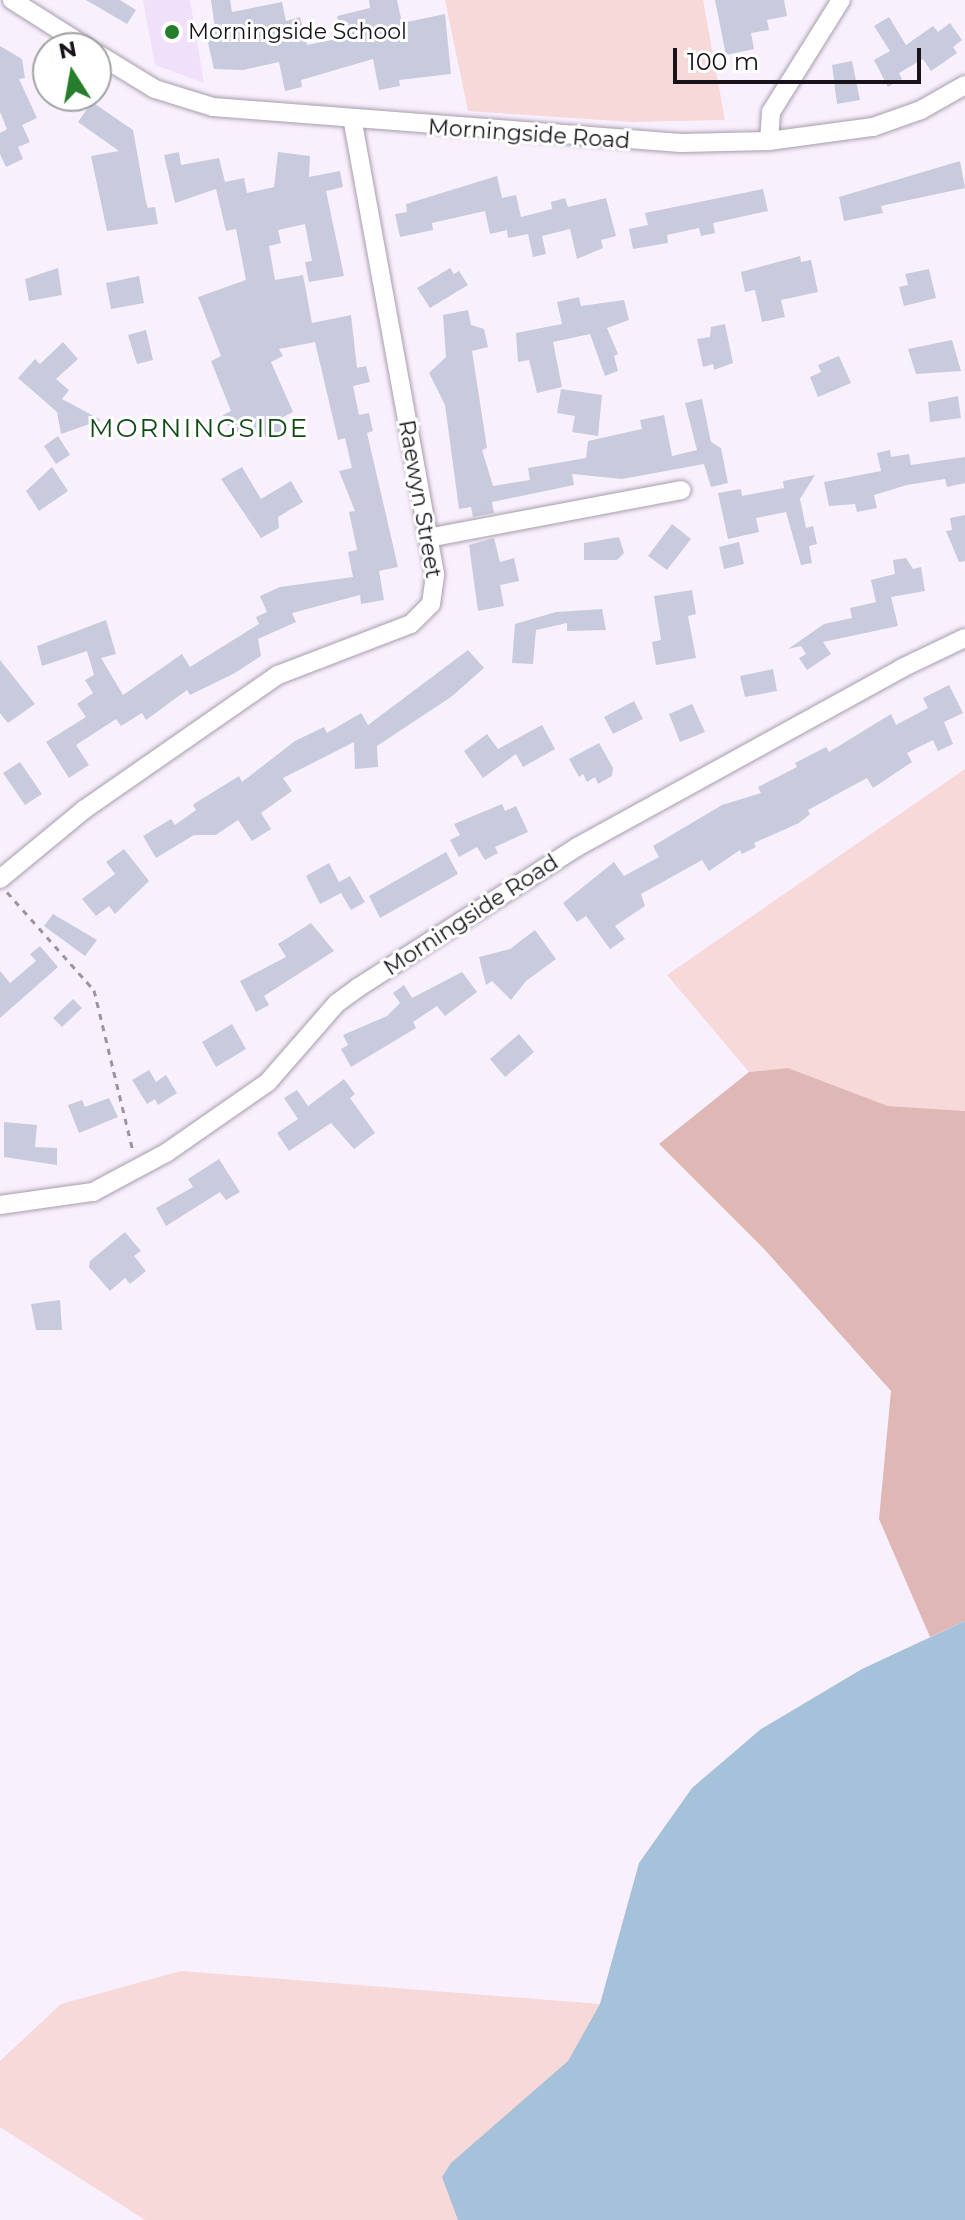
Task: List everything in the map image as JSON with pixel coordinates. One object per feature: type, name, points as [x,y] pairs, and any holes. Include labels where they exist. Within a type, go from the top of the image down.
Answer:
[{"type":"street","points":[[12,0],[63,32]]},
{"type":"street","points":[[769,141],[771,112],[841,0]]},
{"type":"street","name":"Morningside Road","points":[[112,62],[182,101],[353,122],[628,141],[769,141],[897,120],[965,85]]},
{"type":"street","name":"Raewyn Street","points":[[0,882],[85,809],[278,675],[424,614],[436,585],[353,122]]},
{"type":"street","points":[[428,538],[681,490]]},
{"type":"street","name":"Morningside Road","points":[[0,1205],[74,1198],[138,1170],[268,1082],[337,1003],[534,874],[874,683],[965,640]]},
{"type":"path","points":[[0,882],[94,990],[138,1170]]},
{"type":"shaded area","name":"Morningside School","points":[[143,0],[190,0],[204,83],[155,65]]},
{"type":"shaded area","points":[[445,0],[703,0],[725,120],[632,122],[468,111]]},
{"type":"shaded area","points":[[965,769],[965,1111],[888,1106],[788,1068],[749,1072],[667,975]]},
{"type":"shaded area","points":[[788,1068],[888,1106],[965,1111],[965,1621],[930,1637],[879,1519],[891,1391],[765,1250],[659,1144],[749,1072]]},
{"type":"shaded area","points":[[614,1954],[785,2220],[145,2220],[0,2127],[0,2061],[61,2004],[181,1971],[600,2004]]},
{"type":"water","points":[[965,1621],[965,2220],[458,2220],[442,2177],[451,2163],[568,2061],[600,2004],[639,1863],[692,1788],[761,1729],[862,1669]]},
{"type":"building","points":[[86,0],[120,0],[136,10],[127,24]]},
{"type":"building","points":[[211,0],[230,0],[232,12],[282,2],[286,21],[300,17],[307,45],[342,38],[337,16],[370,8],[369,0],[397,0],[402,23],[445,14],[451,74],[399,80],[400,86],[379,90],[373,59],[301,80],[302,87],[285,91],[279,62],[243,70],[214,69],[206,34],[215,28]]},
{"type":"building","points":[[715,0],[784,0],[787,16],[767,20],[769,30],[751,33],[754,49],[726,55]]},
{"type":"building","points":[[889,17],[906,45],[933,26],[938,32],[950,23],[962,40],[953,47],[957,53],[931,71],[923,59],[899,73],[902,79],[888,87],[874,60],[890,51],[874,26]]},
{"type":"building","points":[[0,46],[22,59],[25,78],[19,79],[37,118],[22,125],[30,142],[18,147],[23,159],[6,167],[0,154],[0,133],[7,129],[0,112]]},
{"type":"building","points":[[852,61],[860,100],[837,104],[832,65]]},
{"type":"building","points":[[85,112],[107,112],[133,130],[146,202],[148,208],[155,207],[158,224],[107,231],[91,156],[119,151],[78,122]]},
{"type":"building","points":[[179,152],[181,165],[219,158],[225,182],[244,178],[247,193],[274,187],[278,152],[310,156],[309,177],[340,171],[343,187],[326,191],[344,276],[309,282],[305,262],[312,261],[305,224],[278,230],[281,243],[269,246],[275,280],[303,275],[312,323],[351,315],[357,368],[366,366],[370,382],[353,386],[359,415],[369,413],[373,431],[367,433],[398,567],[379,571],[384,600],[361,604],[360,595],[292,613],[296,622],[258,639],[261,656],[235,673],[190,695],[187,690],[146,720],[142,713],[121,726],[116,719],[76,745],[89,765],[69,778],[46,742],[86,717],[77,704],[93,693],[85,680],[94,675],[87,651],[42,666],[37,646],[106,620],[116,654],[101,658],[123,695],[182,654],[190,667],[259,624],[256,617],[267,612],[260,596],[280,587],[353,577],[348,552],[357,550],[349,512],[355,511],[339,471],[352,468],[345,438],[338,440],[315,342],[279,349],[283,356],[271,362],[293,412],[281,418],[287,429],[267,439],[262,430],[244,439],[240,431],[232,434],[223,415],[231,411],[211,361],[221,356],[198,297],[246,280],[236,229],[226,231],[216,189],[175,203],[164,155]]},
{"type":"building","points":[[960,161],[965,188],[881,206],[883,213],[844,221],[839,197]]},
{"type":"building","points":[[497,176],[502,198],[516,195],[521,217],[552,209],[551,202],[565,198],[568,207],[606,198],[616,236],[601,240],[603,248],[577,259],[570,229],[542,236],[546,254],[533,257],[528,234],[508,238],[507,230],[490,234],[485,211],[432,223],[433,230],[400,237],[395,214],[407,212],[406,204]]},
{"type":"building","points":[[763,189],[768,211],[713,223],[715,233],[701,236],[699,228],[667,235],[668,243],[633,249],[629,229],[648,225],[645,213]]},
{"type":"building","points":[[800,256],[801,262],[811,260],[818,292],[781,300],[785,317],[762,322],[755,290],[745,292],[741,272]]},
{"type":"building","points":[[58,268],[62,295],[29,301],[25,279]]},
{"type":"building","points":[[450,268],[454,274],[459,271],[468,285],[430,308],[417,288]]},
{"type":"building","points":[[929,269],[936,298],[904,306],[899,287],[908,285],[905,274]]},
{"type":"building","points":[[139,276],[144,303],[111,309],[106,283]]},
{"type":"building","points":[[579,297],[581,306],[624,300],[629,320],[607,328],[618,354],[614,356],[618,371],[605,376],[590,334],[553,342],[562,387],[537,393],[529,360],[518,362],[516,333],[562,324],[557,302]]},
{"type":"building","points":[[468,310],[471,325],[484,329],[488,347],[472,351],[487,448],[482,450],[493,486],[530,480],[528,468],[586,458],[588,441],[642,429],[640,420],[664,415],[672,456],[697,450],[685,403],[702,399],[711,442],[721,448],[728,483],[711,487],[704,464],[622,479],[572,474],[574,485],[492,502],[494,513],[473,517],[471,507],[459,509],[445,405],[429,373],[446,357],[443,315]]},
{"type":"building","points":[[725,324],[733,363],[714,370],[713,364],[703,367],[697,339],[710,337],[711,327]]},
{"type":"building","points":[[146,330],[153,360],[137,364],[128,335]]},
{"type":"building","points":[[952,340],[961,371],[916,374],[908,349]]},
{"type":"building","points":[[63,342],[78,359],[56,379],[69,390],[62,399],[101,420],[61,434],[57,412],[18,378],[35,359],[40,364]]},
{"type":"building","points":[[839,356],[851,383],[818,397],[810,377],[821,372],[818,365]]},
{"type":"building","points":[[561,389],[602,395],[598,436],[572,432],[575,416],[557,413]]},
{"type":"building","points":[[958,396],[961,418],[930,422],[928,402]]},
{"type":"building","points":[[58,436],[70,455],[56,464],[44,446]]},
{"type":"building","points":[[890,450],[891,457],[909,454],[911,465],[965,457],[965,483],[947,487],[945,479],[907,485],[874,495],[877,508],[857,512],[855,504],[829,506],[824,482],[881,471],[877,453]]},
{"type":"building","points":[[52,467],[68,491],[39,511],[26,491]]},
{"type":"building","points":[[242,467],[261,499],[291,481],[303,502],[278,517],[279,528],[261,538],[221,479]]},
{"type":"building","points":[[815,475],[800,499],[806,528],[813,526],[817,544],[809,546],[812,563],[801,565],[786,512],[756,518],[759,532],[728,539],[718,493],[741,489],[742,496],[784,488],[783,481]]},
{"type":"building","points":[[965,515],[965,561],[959,562],[946,531],[952,530],[950,518]]},
{"type":"building","points":[[672,524],[691,539],[667,570],[648,556]]},
{"type":"building","points":[[619,537],[624,553],[617,560],[584,560],[584,543]]},
{"type":"building","points":[[494,538],[500,562],[514,558],[519,581],[500,585],[504,606],[478,611],[469,545]]},
{"type":"building","points":[[739,542],[744,564],[724,569],[719,547]]},
{"type":"building","points":[[906,558],[913,569],[921,567],[925,591],[891,597],[898,626],[823,642],[831,654],[807,670],[799,658],[806,654],[801,646],[788,649],[824,624],[852,618],[850,608],[876,602],[871,580],[895,574],[893,560]]},
{"type":"building","points":[[692,590],[696,614],[688,616],[696,658],[656,665],[652,642],[661,640],[654,596]]},
{"type":"building","points":[[602,609],[606,630],[567,631],[567,623],[536,630],[533,664],[512,663],[515,624],[556,612]]},
{"type":"building","points":[[468,650],[484,668],[451,697],[377,746],[378,767],[355,769],[354,742],[283,778],[292,791],[261,813],[271,829],[252,841],[238,820],[216,835],[194,835],[156,858],[143,836],[171,819],[175,825],[196,810],[193,805],[197,802],[239,776],[242,782],[295,741],[324,727],[327,733],[361,713],[368,725]]},
{"type":"building","points":[[0,660],[35,704],[8,723],[0,713]]},
{"type":"building","points":[[773,669],[777,691],[745,697],[740,676]]},
{"type":"building","points":[[949,685],[963,713],[944,722],[953,744],[938,751],[933,740],[907,753],[912,762],[873,788],[867,778],[808,810],[810,814],[799,823],[754,843],[756,847],[742,854],[740,850],[709,871],[702,860],[641,894],[645,906],[615,926],[625,939],[610,949],[586,916],[577,922],[563,903],[614,862],[624,876],[659,857],[653,846],[722,805],[761,793],[758,787],[797,767],[795,763],[826,747],[829,752],[891,714],[896,725],[928,708],[923,698]]},
{"type":"building","points":[[634,701],[643,719],[613,734],[604,717]]},
{"type":"building","points":[[692,704],[705,732],[680,742],[669,714]]},
{"type":"building","points":[[542,725],[555,749],[523,767],[516,754],[483,778],[464,751],[487,734],[498,749]]},
{"type":"building","points":[[599,743],[613,768],[612,776],[598,784],[595,777],[587,782],[583,774],[579,777],[569,759]]},
{"type":"building","points":[[20,762],[42,794],[25,805],[3,773]]},
{"type":"building","points":[[502,804],[505,811],[516,806],[528,832],[495,847],[498,853],[485,860],[477,847],[459,857],[450,840],[460,835],[454,824]]},
{"type":"building","points":[[124,849],[149,881],[115,914],[109,906],[96,916],[82,899],[115,874],[106,862]]},
{"type":"building","points":[[446,852],[458,874],[380,918],[369,896]]},
{"type":"building","points":[[329,863],[339,882],[350,876],[365,902],[351,910],[341,893],[320,904],[306,876]]},
{"type":"building","points":[[53,914],[97,940],[85,956],[44,926]]},
{"type":"building","points":[[311,923],[334,951],[264,996],[269,1005],[256,1012],[240,981],[286,957],[278,944]]},
{"type":"building","points":[[535,930],[556,959],[526,981],[511,1000],[492,981],[486,985],[479,957],[510,949]]},
{"type":"building","points":[[40,946],[58,967],[0,1018],[0,971],[10,983],[36,961],[30,954]]},
{"type":"building","points":[[462,972],[477,992],[445,1016],[437,1006],[413,1022],[416,1028],[351,1067],[341,1049],[348,1045],[343,1035],[387,1016],[400,1003],[393,993],[404,985],[412,998]]},
{"type":"building","points":[[73,999],[82,1008],[62,1027],[53,1018]]},
{"type":"building","points":[[232,1024],[246,1049],[216,1067],[202,1042]]},
{"type":"building","points":[[519,1034],[534,1052],[505,1077],[490,1059]]},
{"type":"building","points":[[149,1070],[156,1082],[166,1075],[177,1093],[158,1105],[155,1099],[147,1104],[132,1080]]},
{"type":"building","points":[[344,1079],[355,1094],[350,1098],[375,1133],[354,1149],[331,1123],[289,1151],[277,1133],[298,1119],[284,1098],[297,1090],[308,1106]]},
{"type":"building","points":[[109,1098],[118,1117],[79,1133],[68,1105],[82,1100],[85,1107]]},
{"type":"building","points":[[4,1122],[37,1125],[35,1147],[57,1148],[57,1165],[4,1157]]},
{"type":"building","points":[[219,1159],[240,1192],[226,1200],[220,1192],[166,1226],[156,1208],[193,1187],[188,1179]]},
{"type":"building","points":[[125,1232],[141,1251],[134,1256],[146,1271],[130,1284],[125,1278],[110,1291],[89,1267],[90,1261]]},
{"type":"building","points":[[60,1300],[62,1330],[36,1330],[31,1304]]},
{"type":"place","name":"Morningside School","points":[[172,32]]},
{"type":"district","name":"MORNINGSIDE","points":[[199,429]]}]
